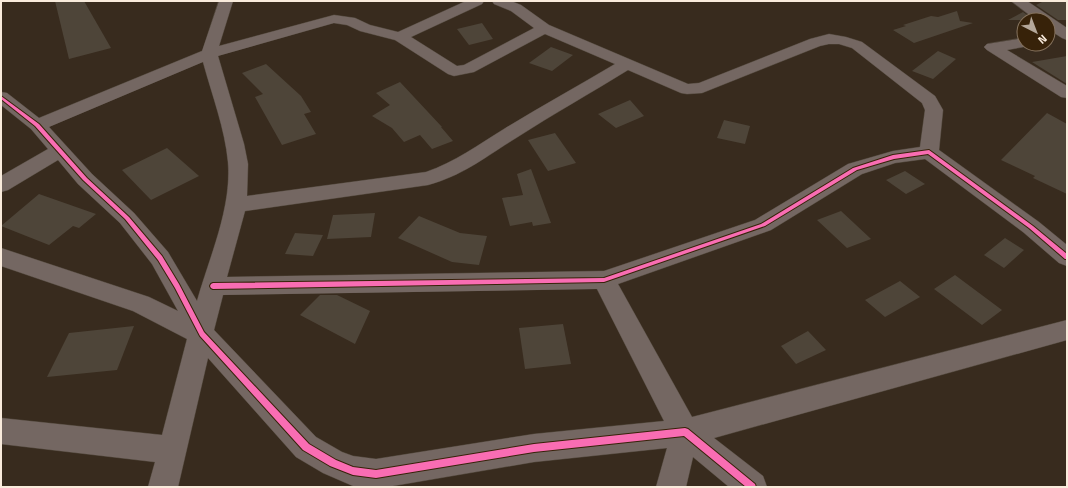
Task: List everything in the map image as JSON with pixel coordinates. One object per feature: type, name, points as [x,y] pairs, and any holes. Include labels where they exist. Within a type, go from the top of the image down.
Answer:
[{"type":"street","points":[[163,487],[213,286],[236,205],[238,164],[236,150],[209,54],[224,7],[242,1]]},
{"type":"street","points":[[400,37],[477,1]]},
{"type":"street","points":[[499,1],[516,8],[544,28],[678,86],[696,89],[815,42],[828,39],[841,40],[856,45],[929,100],[934,110],[929,152]]},
{"type":"street","points":[[1018,1],[1034,12]]},
{"type":"street","points":[[37,125],[209,54],[334,19],[350,21],[365,28],[400,37],[454,71],[468,69],[544,28]]},
{"type":"street","points":[[1056,28],[1067,36]]},
{"type":"street","points":[[1056,38],[1067,36]]},
{"type":"street","points":[[1016,43],[992,47],[1067,93]]},
{"type":"street","points":[[236,205],[428,178],[449,171],[627,64]]},
{"type":"street","points":[[1,97],[37,125],[84,179],[127,218],[160,258],[177,286],[202,334],[306,447],[333,463],[353,471],[376,474],[534,448],[685,432],[1067,330]]},
{"type":"street","points":[[1,185],[60,151]]},
{"type":"street","points":[[213,286],[604,280],[763,225],[855,169],[893,157],[929,152],[1031,228],[1067,257]]},
{"type":"street","points":[[1,257],[141,304],[202,334]]},
{"type":"street","points":[[604,280],[685,432],[752,487]]},
{"type":"street","points":[[1,431],[173,450]]},
{"type":"street","points":[[671,487],[685,432]]},
{"type":"building","points":[[55,1],[84,1],[111,48],[69,59]]},
{"type":"building","points":[[1044,1],[1067,1],[1067,20],[1058,20],[1056,19],[1056,12],[1046,12],[1036,5]]},
{"type":"building","points":[[957,11],[960,21],[973,23],[914,43],[893,30],[906,26],[903,25],[931,16],[938,17]]},
{"type":"building","points":[[1016,16],[1016,20],[1008,20]]},
{"type":"building","points":[[482,23],[493,39],[469,45],[457,29]]},
{"type":"building","points":[[551,47],[573,55],[552,71],[529,63]]},
{"type":"building","points":[[938,51],[956,59],[933,79],[912,71]]},
{"type":"building","points":[[1067,56],[1067,84],[1032,62]]},
{"type":"building","points":[[266,64],[301,96],[311,112],[304,114],[316,134],[282,145],[255,97],[263,94],[242,73]]},
{"type":"building","points":[[400,82],[453,141],[432,149],[420,135],[404,142],[392,128],[372,116],[390,105],[376,93]]},
{"type":"building","points":[[630,100],[644,116],[616,128],[598,114]]},
{"type":"building","points":[[1047,113],[1067,124],[1067,194],[1033,178],[1035,176],[1001,160]]},
{"type":"building","points":[[724,120],[750,126],[745,144],[717,138]]},
{"type":"building","points":[[555,133],[576,163],[548,171],[528,140]]},
{"type":"building","points":[[167,148],[199,176],[151,200],[122,170]]},
{"type":"building","points":[[531,169],[551,223],[533,226],[532,222],[510,226],[502,198],[523,195],[517,174]]},
{"type":"building","points":[[905,171],[925,184],[906,194],[886,180]]},
{"type":"building","points":[[39,194],[96,214],[79,228],[73,226],[49,245],[1,226]]},
{"type":"building","points":[[841,211],[871,239],[847,248],[817,220]]},
{"type":"building","points":[[375,213],[371,237],[327,239],[333,215]]},
{"type":"building","points":[[419,216],[460,233],[487,236],[479,265],[452,262],[398,238]]},
{"type":"building","points":[[295,233],[323,235],[313,256],[285,254]]},
{"type":"building","points":[[1005,238],[1024,250],[1004,268],[984,255]]},
{"type":"building","points":[[955,275],[1002,310],[982,325],[934,289]]},
{"type":"building","points":[[900,281],[920,297],[885,317],[865,300]]},
{"type":"building","points":[[320,295],[337,295],[370,311],[355,344],[300,315]]},
{"type":"building","points":[[563,324],[571,364],[525,369],[519,328]]},
{"type":"building","points":[[134,326],[117,370],[47,377],[69,333]]},
{"type":"building","points":[[808,331],[826,350],[796,364],[781,346]]},
{"type":"cycle path","points":[[1,97],[37,125],[85,179],[127,218],[160,258],[177,286],[202,334],[306,447],[333,463],[353,471],[376,474],[534,448],[685,432],[752,487]]},
{"type":"cycle path","points":[[213,286],[604,280],[763,225],[855,169],[893,157],[929,152],[1031,227],[1067,257]]}]
